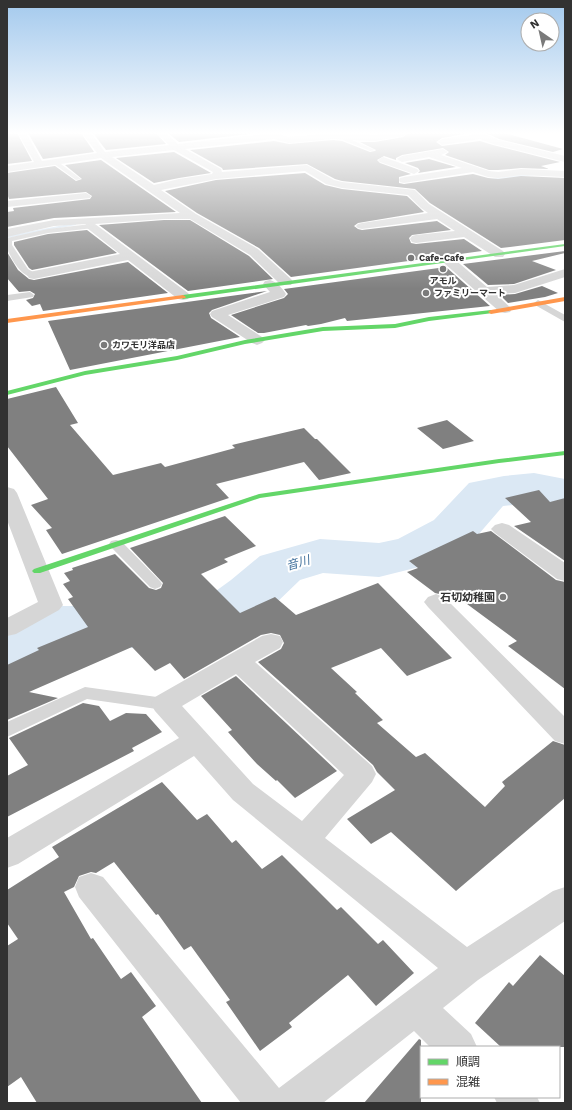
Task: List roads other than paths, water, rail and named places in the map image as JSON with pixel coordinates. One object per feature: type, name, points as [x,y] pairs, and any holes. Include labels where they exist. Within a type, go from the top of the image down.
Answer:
[{"type":"street","points":[[146,185],[192,216],[254,252],[286,282]]},
{"type":"street","points":[[152,189],[168,185]]},
{"type":"street","points":[[341,185],[411,192],[425,206],[499,254]]},
{"type":"street","points":[[7,204],[86,196]]},
{"type":"street","points":[[36,201],[49,212],[73,222]]},
{"type":"street","points":[[373,211],[389,222]]},
{"type":"street","points":[[362,226],[439,215]]},
{"type":"street","points":[[7,233],[34,227],[73,222],[164,216],[192,216]]},
{"type":"street","points":[[91,226],[183,296]]},
{"type":"street","points":[[416,239],[466,233]]},
{"type":"street","points":[[7,321],[270,284],[562,247]]},
{"type":"street","points":[[34,275],[130,256]]},
{"type":"street","points":[[449,261],[506,309]]},
{"type":"street","points":[[484,291],[515,289],[565,273]]},
{"type":"street","points":[[257,340],[217,314],[279,294],[270,284]]},
{"type":"street","points":[[7,393],[85,373],[156,362],[257,340],[323,329],[395,326],[428,319],[506,309],[565,299]]},
{"type":"street","points":[[37,571],[259,496],[483,463],[565,453]]},
{"type":"street","points":[[7,493],[51,605],[7,628]]},
{"type":"street","points":[[502,529],[561,566]]},
{"type":"street","points":[[436,602],[565,734]]},
{"type":"street","points":[[271,642],[164,704],[243,792],[466,968]]},
{"type":"street","points":[[238,661],[362,774],[304,841]]},
{"type":"street","points":[[7,854],[197,741]]},
{"type":"street","points":[[91,887],[266,1103]]},
{"type":"street","points":[[292,1103],[466,968],[565,902]]},
{"type":"street","points":[[415,1008],[457,1046]]},
{"type":"lane","points":[[34,275],[25,271],[8,245],[8,240],[48,231],[91,226]]},
{"type":"lane","points":[[7,298],[30,295]]},
{"type":"lane","points":[[538,303],[565,319]]},
{"type":"lane","points":[[116,544],[155,584]]},
{"type":"lane","points":[[7,730],[85,692],[164,704]]},
{"type":"waterway","points":[[7,237],[74,224]]},
{"type":"waterway","name":"音川","points":[[7,646],[19,638],[56,626],[97,626],[166,630],[215,621],[252,593],[280,568],[320,556],[379,560],[416,551],[453,531],[487,494],[534,488],[565,494]]},
{"type":"place","name":"Cafe-Cafe","points":[[411,258]]},
{"type":"place","name":"アモル","points":[[443,269]]},
{"type":"place","name":"ファミリーマート","points":[[426,293]]},
{"type":"place","name":"カワモリ洋品店","points":[[104,345]]},
{"type":"place","name":"石切幼稚園","points":[[503,597]]}]
